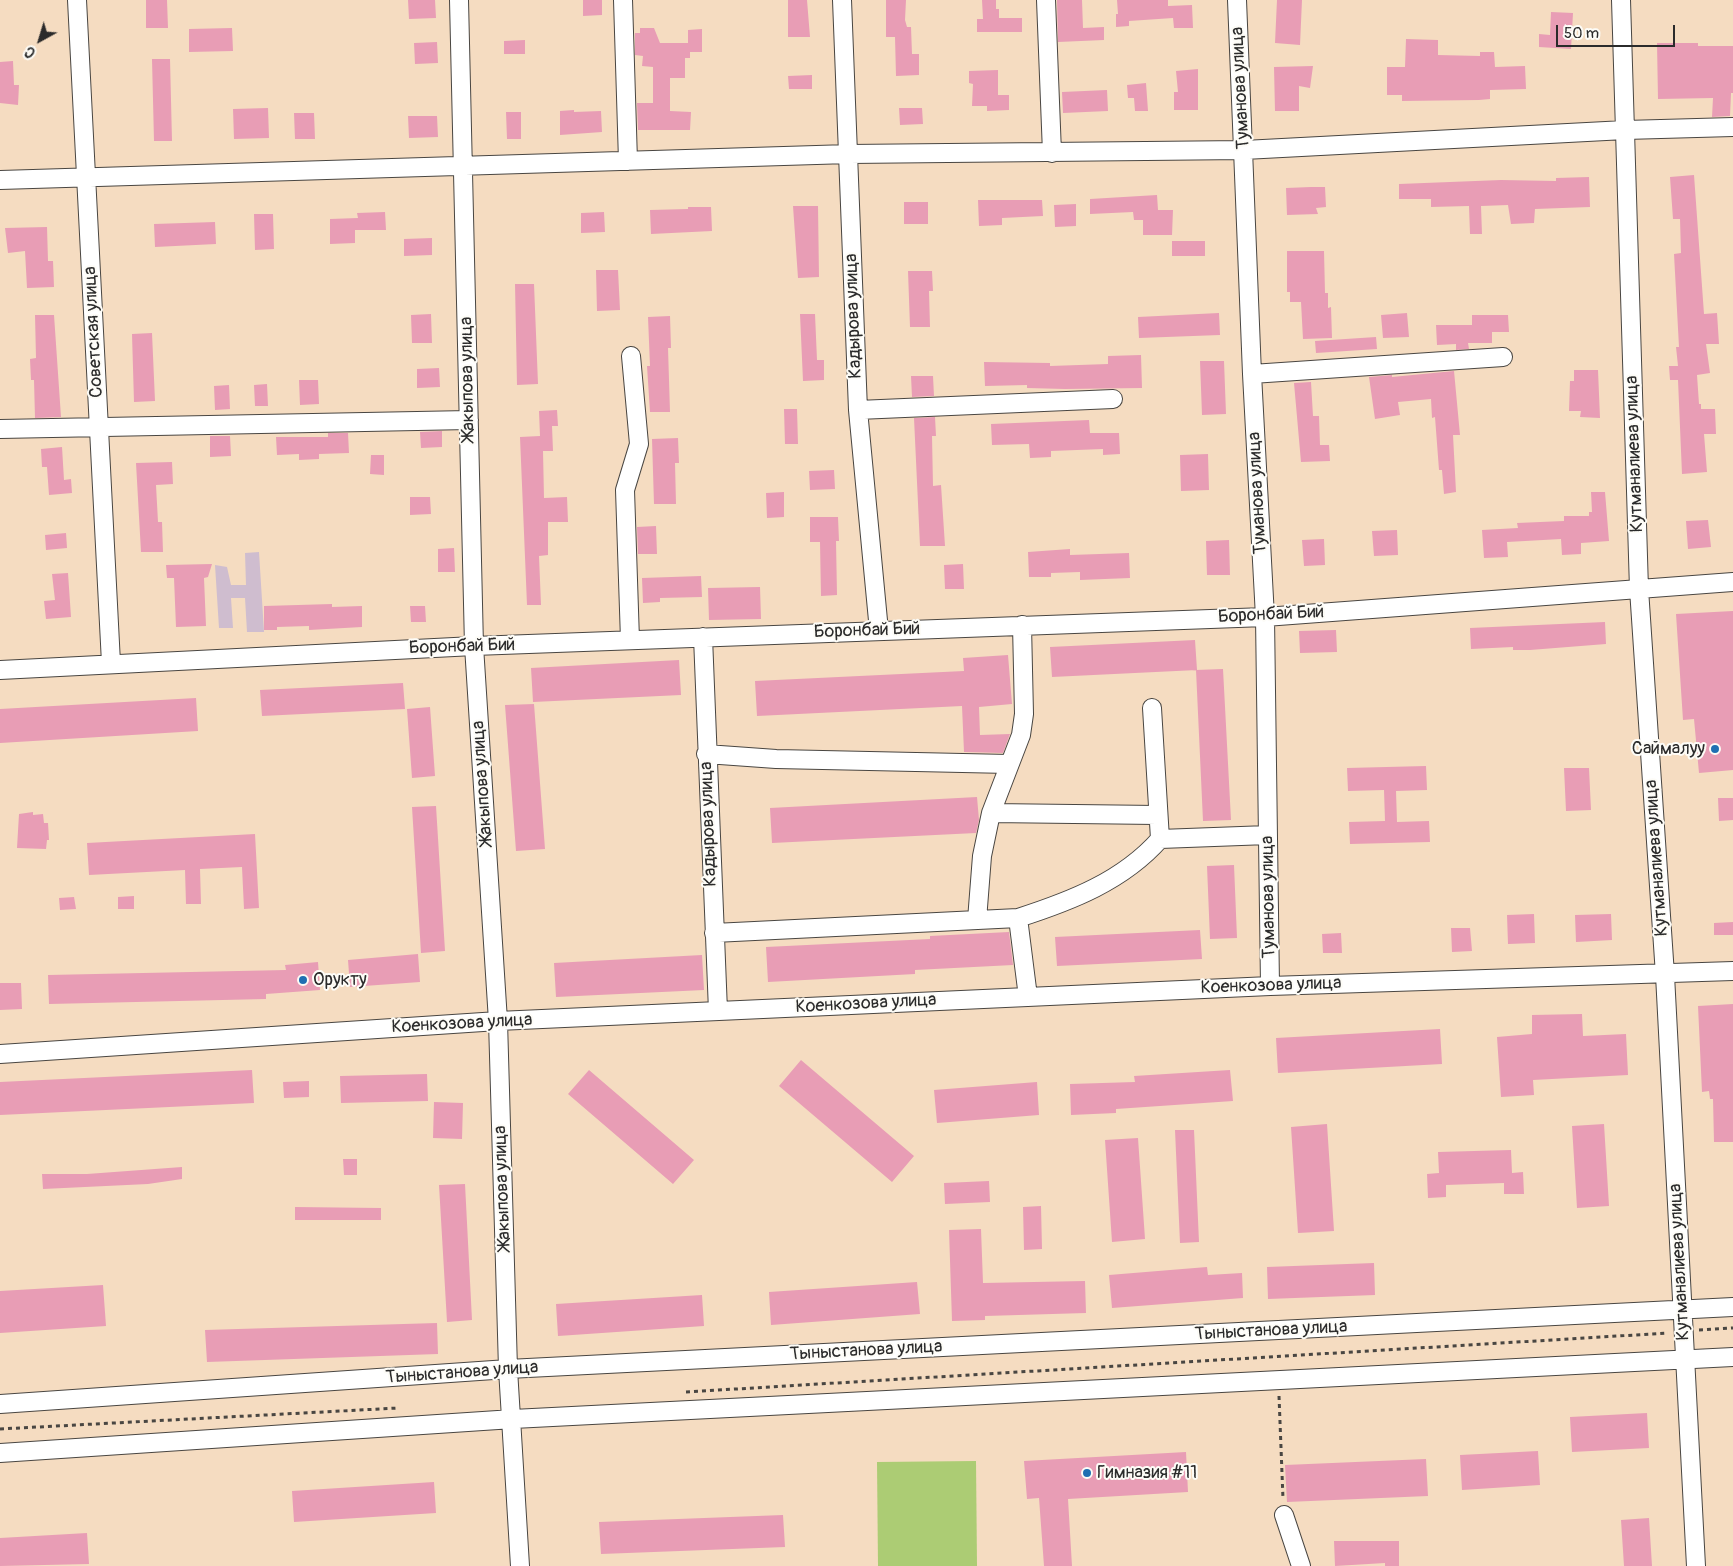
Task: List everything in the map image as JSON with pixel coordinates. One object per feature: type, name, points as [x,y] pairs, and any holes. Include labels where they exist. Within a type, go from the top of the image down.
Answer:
[{"type":"street","name":"Советская улица","points":[[77,0],[111,663]]},
{"type":"street","name":"Жакыпова улица","points":[[459,0],[474,646],[498,1021],[508,1369],[513,1419],[520,1566]]},
{"type":"street","points":[[623,0],[628,161]]},
{"type":"street","name":"Кадырова улица","points":[[842,0],[858,410],[879,631]]},
{"type":"street","points":[[1046,0],[1052,153]]},
{"type":"street","name":"Туманова улица","points":[[1237,0],[1252,374],[1265,616],[1270,986]]},
{"type":"street","name":"Кутманалиева улица","points":[[1621,0],[1640,588],[1665,975],[1696,1566]]},
{"type":"street","points":[[0,180],[849,154],[1244,150],[1625,130],[1733,127]]},
{"type":"street","points":[[630,640],[625,490],[639,444],[631,356]]},
{"type":"street","points":[[1252,374],[1503,357]]},
{"type":"street","points":[[858,410],[1113,399]]},
{"type":"street","points":[[0,429],[469,420]]},
{"type":"street","name":"Боронбай Бий","points":[[0,670],[474,646],[1265,616],[1733,582]]},
{"type":"street","points":[[977,920],[982,856],[991,813],[1021,735],[1024,714],[1022,626]]},
{"type":"street","name":"Кадырова улица","points":[[703,638],[706,754],[718,1011]]},
{"type":"street","points":[[1152,708],[1157,815],[1160,839]]},
{"type":"street","points":[[706,754],[776,759],[1009,764]]},
{"type":"street","points":[[991,813],[1157,815]]},
{"type":"street","points":[[714,933],[1018,918],[1058,905],[1109,882],[1145,856],[1160,839],[1268,835]]},
{"type":"street","points":[[1018,918],[1028,997]]},
{"type":"street","name":"Коенкозова улица","points":[[0,1054],[498,1021],[1270,986],[1665,975],[1733,971]]},
{"type":"street","name":"Тыныстанова улица","points":[[0,1404],[508,1369],[1733,1307]]},
{"type":"street","points":[[0,1453],[513,1419],[1733,1357]]},
{"type":"street","points":[[1284,1515],[1301,1566]]},
{"type":"path","points":[[680,1392],[1733,1328]]},
{"type":"path","points":[[1279,1380],[1284,1515]]},
{"type":"path","points":[[0,1429],[403,1408]]},
{"type":"shaded area","points":[[259,552],[264,632],[247,632],[245,598],[231,598],[233,628],[219,628],[215,565],[227,567],[231,585],[246,585],[245,553]]},
{"type":"green space","points":[[976,1461],[977,1566],[878,1566],[877,1462]]},
{"type":"building","points":[[146,0],[167,0],[168,28],[146,28]]},
{"type":"building","points":[[408,0],[435,0],[436,18],[409,19]]},
{"type":"building","points":[[583,0],[602,0],[602,15],[583,16]]},
{"type":"building","points":[[788,0],[807,0],[810,37],[788,37]]},
{"type":"building","points":[[886,0],[906,0],[905,20],[907,27],[911,27],[912,54],[919,54],[919,75],[896,76],[895,37],[886,37]]},
{"type":"building","points":[[982,0],[996,0],[999,18],[1022,18],[1022,32],[977,32],[977,19],[983,19]]},
{"type":"building","points":[[1057,0],[1082,0],[1083,28],[1104,27],[1104,40],[1058,42]]},
{"type":"building","points":[[1117,0],[1168,0],[1168,6],[1192,5],[1193,28],[1174,28],[1173,18],[1129,21],[1129,26],[1116,27],[1116,14],[1118,14]]},
{"type":"building","points":[[1277,0],[1302,0],[1300,45],[1275,43]]},
{"type":"building","points":[[1551,12],[1573,13],[1571,49],[1539,47],[1539,34],[1550,35]]},
{"type":"building","points":[[232,28],[233,51],[189,52],[189,29]]},
{"type":"building","points":[[640,28],[654,28],[660,43],[688,43],[688,30],[702,29],[702,52],[690,52],[690,58],[685,58],[685,78],[670,78],[670,111],[691,112],[690,130],[638,130],[637,103],[653,103],[653,67],[642,66],[643,56],[635,55],[635,33],[640,33]]},
{"type":"building","points":[[1406,39],[1438,40],[1438,55],[1480,56],[1480,52],[1494,52],[1495,67],[1525,66],[1526,89],[1490,90],[1490,99],[1479,100],[1402,101],[1402,95],[1387,95],[1387,67],[1405,67]]},
{"type":"building","points":[[525,40],[525,54],[504,54],[504,41]]},
{"type":"building","points":[[437,42],[438,63],[415,64],[414,43]]},
{"type":"building","points":[[1657,43],[1698,43],[1698,46],[1733,46],[1733,93],[1731,93],[1730,116],[1712,117],[1713,98],[1658,99]]},
{"type":"building","points":[[152,59],[170,59],[172,141],[154,141]]},
{"type":"building","points":[[13,61],[14,85],[19,85],[18,105],[0,103],[0,62]]},
{"type":"building","points":[[1313,66],[1310,88],[1299,86],[1299,111],[1275,111],[1274,67]]},
{"type":"building","points":[[1198,69],[1198,110],[1174,110],[1174,92],[1178,92],[1176,71]]},
{"type":"building","points":[[998,70],[998,95],[1009,95],[1009,110],[987,111],[987,106],[972,106],[973,84],[969,83],[969,71]]},
{"type":"building","points":[[812,75],[812,89],[789,89],[788,76]]},
{"type":"building","points":[[1146,83],[1148,111],[1135,111],[1134,98],[1128,98],[1127,85]]},
{"type":"building","points":[[1107,90],[1108,111],[1063,113],[1062,92]]},
{"type":"building","points":[[268,108],[269,138],[234,139],[233,109]]},
{"type":"building","points":[[899,108],[922,108],[923,124],[900,125]]},
{"type":"building","points":[[574,110],[574,112],[601,111],[602,132],[560,135],[560,111]]},
{"type":"building","points":[[506,112],[521,112],[521,139],[507,139]]},
{"type":"building","points":[[294,113],[314,113],[315,139],[295,139]]},
{"type":"building","points":[[408,116],[437,116],[438,137],[409,138]]},
{"type":"building","points":[[1694,175],[1704,314],[1717,313],[1719,344],[1706,344],[1710,373],[1697,375],[1699,404],[1701,404],[1701,409],[1715,409],[1716,434],[1704,434],[1707,472],[1682,474],[1678,380],[1670,380],[1669,366],[1678,366],[1676,347],[1679,347],[1674,254],[1681,253],[1680,219],[1673,219],[1670,177]]},
{"type":"building","points":[[1589,177],[1590,207],[1535,209],[1534,223],[1511,224],[1508,205],[1481,206],[1482,234],[1470,234],[1469,206],[1431,207],[1431,199],[1399,199],[1399,184],[1501,180],[1556,181],[1556,178]]},
{"type":"building","points":[[1325,187],[1326,207],[1316,208],[1318,214],[1287,215],[1286,188]]},
{"type":"building","points":[[1157,195],[1158,210],[1173,210],[1172,235],[1143,235],[1143,220],[1134,220],[1133,212],[1090,214],[1090,199]]},
{"type":"building","points":[[978,200],[1042,200],[1043,216],[1002,218],[1002,225],[979,226]]},
{"type":"building","points":[[904,202],[928,202],[928,224],[904,224]]},
{"type":"building","points":[[1076,204],[1076,226],[1055,227],[1054,205]]},
{"type":"building","points":[[793,206],[818,206],[819,277],[798,278]]},
{"type":"building","points":[[688,207],[711,207],[712,231],[651,234],[650,210],[688,209]]},
{"type":"building","points":[[385,212],[386,230],[355,230],[355,243],[330,244],[330,219],[358,218],[357,213]]},
{"type":"building","points":[[604,212],[605,232],[581,233],[581,213]]},
{"type":"building","points":[[254,214],[273,214],[274,249],[255,250]]},
{"type":"building","points":[[215,222],[216,244],[155,247],[154,224]]},
{"type":"building","points":[[47,227],[48,261],[53,261],[54,287],[27,288],[25,251],[8,253],[5,228]]},
{"type":"building","points":[[432,238],[432,255],[404,256],[404,239]]},
{"type":"building","points":[[1172,241],[1205,241],[1205,256],[1172,256]]},
{"type":"building","points":[[1287,251],[1324,251],[1325,293],[1328,293],[1328,308],[1331,307],[1332,338],[1303,339],[1301,302],[1290,302],[1290,292],[1287,292]]},
{"type":"building","points":[[596,270],[618,270],[620,310],[597,311]]},
{"type":"building","points":[[908,271],[932,271],[933,291],[929,291],[930,327],[910,327]]},
{"type":"building","points":[[515,284],[534,284],[538,384],[517,385]]},
{"type":"building","points":[[1219,313],[1220,335],[1139,338],[1138,317]]},
{"type":"building","points":[[1407,313],[1409,337],[1383,338],[1381,315]]},
{"type":"building","points":[[431,314],[432,343],[412,343],[411,315]]},
{"type":"building","points":[[800,314],[815,314],[817,360],[824,360],[824,380],[803,381]]},
{"type":"building","points":[[35,315],[54,315],[61,417],[35,418],[34,380],[31,380],[30,359],[36,358]]},
{"type":"building","points":[[1472,315],[1508,315],[1509,332],[1492,332],[1492,343],[1468,343],[1469,349],[1456,350],[1456,344],[1437,345],[1436,325],[1472,325]]},
{"type":"building","points":[[670,316],[671,348],[668,348],[670,412],[650,412],[647,366],[650,366],[648,317]]},
{"type":"building","points":[[152,333],[155,401],[134,402],[132,334]]},
{"type":"building","points":[[1376,337],[1377,349],[1316,353],[1315,341]]},
{"type":"building","points":[[1141,355],[1142,388],[1065,389],[1027,388],[1027,385],[985,386],[984,362],[1050,363],[1050,366],[1108,364],[1108,356]]},
{"type":"building","points":[[1200,361],[1224,361],[1226,414],[1202,415]]},
{"type":"building","points":[[439,368],[440,387],[417,388],[417,369]]},
{"type":"building","points":[[1574,370],[1598,370],[1600,418],[1580,417],[1581,411],[1569,411],[1570,381],[1574,381]]},
{"type":"building","points":[[1454,371],[1460,435],[1453,435],[1456,492],[1444,494],[1442,470],[1439,470],[1435,417],[1432,418],[1431,399],[1398,402],[1400,415],[1375,419],[1369,377],[1392,375],[1392,377]]},
{"type":"building","points":[[911,376],[933,376],[934,396],[912,397]]},
{"type":"building","points":[[299,380],[318,380],[319,404],[300,405]]},
{"type":"building","points":[[1311,382],[1313,416],[1319,416],[1320,445],[1329,445],[1330,461],[1301,462],[1294,383]]},
{"type":"building","points":[[267,384],[268,406],[255,406],[254,385]]},
{"type":"building","points":[[229,385],[230,409],[215,410],[214,386]]},
{"type":"building","points":[[784,409],[797,409],[798,444],[785,444]]},
{"type":"building","points":[[557,410],[558,426],[552,426],[553,451],[543,451],[544,498],[567,497],[568,522],[548,522],[548,555],[539,556],[541,605],[527,605],[520,437],[540,436],[539,411]]},
{"type":"building","points":[[935,417],[936,436],[932,436],[933,486],[941,485],[945,546],[920,546],[914,418]]},
{"type":"building","points":[[1089,420],[1090,433],[1119,433],[1120,454],[1103,455],[1103,449],[1051,451],[1051,457],[1030,458],[1029,444],[992,445],[991,424]]},
{"type":"building","points":[[442,431],[442,447],[421,448],[420,432]]},
{"type":"building","points":[[328,433],[348,433],[349,453],[319,454],[319,459],[299,460],[299,454],[277,455],[276,437],[328,437]]},
{"type":"building","points":[[210,436],[230,436],[231,456],[210,457]]},
{"type":"building","points":[[678,438],[679,463],[675,463],[676,504],[654,504],[652,439]]},
{"type":"building","points":[[62,447],[64,480],[71,479],[72,493],[49,495],[47,467],[42,467],[41,449]]},
{"type":"building","points":[[1208,454],[1209,490],[1181,491],[1180,455]]},
{"type":"building","points":[[371,455],[384,455],[384,475],[370,474]]},
{"type":"building","points":[[172,462],[173,484],[156,485],[158,522],[162,522],[163,552],[141,552],[136,463]]},
{"type":"building","points":[[834,470],[835,489],[810,490],[809,471]]},
{"type":"building","points":[[784,492],[784,517],[767,518],[766,493]]},
{"type":"building","points":[[1591,492],[1605,492],[1609,541],[1581,543],[1581,554],[1562,555],[1561,539],[1507,542],[1508,557],[1484,558],[1482,530],[1518,528],[1517,523],[1564,521],[1564,516],[1589,516],[1589,512],[1592,512]]},
{"type":"building","points":[[410,497],[430,497],[431,514],[410,515]]},
{"type":"building","points":[[810,517],[838,517],[839,541],[836,541],[837,595],[821,596],[820,542],[810,542]]},
{"type":"building","points":[[1708,520],[1711,547],[1688,549],[1686,521]]},
{"type":"building","points":[[656,526],[657,554],[638,554],[637,527]]},
{"type":"building","points":[[1397,530],[1398,555],[1374,556],[1372,531]]},
{"type":"building","points":[[66,533],[67,548],[46,550],[45,535]]},
{"type":"building","points":[[1324,539],[1325,565],[1304,566],[1302,540]]},
{"type":"building","points":[[1229,540],[1230,575],[1207,575],[1206,541]]},
{"type":"building","points":[[454,548],[455,572],[438,572],[438,549]]},
{"type":"building","points":[[1070,549],[1070,555],[1129,553],[1130,578],[1080,580],[1080,572],[1051,573],[1051,577],[1029,577],[1028,552]]},
{"type":"building","points":[[212,564],[208,577],[204,578],[206,626],[176,627],[174,578],[167,578],[166,565]]},
{"type":"building","points":[[963,564],[964,589],[945,589],[944,565]]},
{"type":"building","points":[[68,573],[71,617],[46,619],[44,601],[55,600],[52,574]]},
{"type":"building","points":[[701,576],[702,597],[660,598],[660,602],[643,603],[642,578]]},
{"type":"building","points":[[760,587],[761,619],[709,620],[708,588]]},
{"type":"building","points":[[332,604],[332,607],[362,606],[362,627],[309,630],[309,626],[277,627],[277,630],[264,630],[264,606]]},
{"type":"building","points":[[410,606],[425,606],[426,622],[411,622]]},
{"type":"building","points":[[1733,611],[1733,770],[1699,773],[1694,719],[1683,720],[1676,614]]},
{"type":"building","points":[[1605,622],[1606,644],[1530,650],[1513,650],[1513,647],[1471,649],[1470,628]]},
{"type":"building","points":[[1336,630],[1337,652],[1300,653],[1299,631]]},
{"type":"building","points":[[1195,640],[1197,670],[1052,677],[1050,647]]},
{"type":"building","points":[[1008,655],[1012,704],[979,707],[980,735],[1010,734],[1003,753],[964,752],[962,706],[757,716],[755,681],[964,671],[963,658]]},
{"type":"building","points":[[679,660],[681,695],[533,702],[531,668]]},
{"type":"building","points":[[1223,669],[1231,820],[1203,821],[1196,670]]},
{"type":"building","points":[[403,683],[405,709],[262,716],[260,690]]},
{"type":"building","points":[[196,698],[198,731],[0,743],[0,709]]},
{"type":"building","points":[[534,704],[545,849],[516,851],[505,705]]},
{"type":"building","points":[[430,707],[435,776],[412,778],[407,709]]},
{"type":"building","points":[[1426,766],[1427,790],[1396,791],[1397,822],[1429,821],[1430,842],[1350,844],[1349,822],[1385,821],[1384,790],[1348,791],[1347,768]]},
{"type":"building","points":[[1564,768],[1589,768],[1591,810],[1566,811]]},
{"type":"building","points":[[977,797],[979,820],[976,833],[772,843],[770,808]]},
{"type":"building","points":[[1718,798],[1733,798],[1733,820],[1719,821]]},
{"type":"building","points":[[436,806],[445,951],[421,953],[412,807]]},
{"type":"building","points":[[33,812],[33,815],[43,814],[44,823],[48,823],[49,840],[47,840],[46,849],[17,848],[19,814]]},
{"type":"building","points":[[255,834],[259,908],[244,909],[242,867],[200,869],[201,904],[186,904],[185,870],[89,875],[87,843]]},
{"type":"building","points":[[1234,865],[1237,938],[1210,939],[1207,866]]},
{"type":"building","points":[[134,896],[134,909],[118,909],[118,897]]},
{"type":"building","points":[[74,897],[76,909],[60,910],[59,898]]},
{"type":"building","points":[[1534,914],[1535,943],[1508,944],[1507,915]]},
{"type":"building","points":[[1611,914],[1612,940],[1576,942],[1575,915]]},
{"type":"building","points":[[1733,922],[1733,935],[1714,935],[1714,923]]},
{"type":"building","points":[[1451,928],[1470,928],[1472,951],[1452,952]]},
{"type":"building","points":[[1200,930],[1202,959],[1057,966],[1055,937]]},
{"type":"building","points":[[1009,932],[1013,965],[915,970],[915,974],[768,982],[766,947],[930,939],[930,936]]},
{"type":"building","points":[[1341,933],[1342,953],[1323,953],[1322,934]]},
{"type":"building","points":[[418,954],[420,982],[350,987],[348,960]]},
{"type":"building","points":[[702,955],[704,990],[556,997],[554,963]]},
{"type":"building","points":[[318,962],[320,990],[266,994],[266,999],[49,1004],[48,975],[286,970],[285,965]]},
{"type":"building","points":[[0,983],[21,983],[22,1009],[0,1010]]},
{"type":"building","points":[[1733,1004],[1733,1142],[1714,1142],[1713,1099],[1710,1099],[1709,1091],[1702,1092],[1698,1006]]},
{"type":"building","points":[[1582,1014],[1583,1036],[1626,1034],[1628,1075],[1533,1080],[1534,1095],[1501,1097],[1497,1037],[1532,1034],[1532,1015]]},
{"type":"building","points":[[1440,1029],[1442,1064],[1278,1073],[1276,1038]]},
{"type":"building","points":[[801,1060],[914,1156],[892,1182],[779,1086]]},
{"type":"building","points":[[252,1070],[254,1103],[0,1115],[0,1082]]},
{"type":"building","points":[[589,1070],[694,1160],[673,1184],[568,1094]]},
{"type":"building","points":[[1230,1070],[1233,1101],[1116,1109],[1116,1113],[1071,1115],[1070,1084],[1135,1082],[1134,1076]]},
{"type":"building","points":[[427,1074],[428,1101],[341,1103],[340,1076]]},
{"type":"building","points":[[309,1081],[309,1097],[284,1098],[283,1082]]},
{"type":"building","points":[[1037,1082],[1039,1115],[937,1123],[934,1090]]},
{"type":"building","points":[[434,1102],[463,1103],[462,1139],[433,1138]]},
{"type":"building","points":[[1327,1124],[1334,1231],[1298,1233],[1291,1127]]},
{"type":"building","points":[[1604,1124],[1609,1206],[1577,1208],[1572,1126]]},
{"type":"building","points":[[1175,1130],[1194,1130],[1199,1242],[1180,1243]]},
{"type":"building","points":[[1138,1138],[1145,1239],[1112,1242],[1105,1140]]},
{"type":"building","points":[[1511,1150],[1512,1173],[1523,1172],[1524,1194],[1504,1194],[1504,1183],[1446,1185],[1446,1197],[1428,1198],[1427,1174],[1439,1173],[1438,1152]]},
{"type":"building","points":[[343,1159],[357,1159],[357,1175],[344,1175]]},
{"type":"building","points":[[182,1167],[182,1179],[148,1184],[43,1189],[42,1174],[87,1174]]},
{"type":"building","points":[[989,1181],[990,1202],[945,1204],[944,1183]]},
{"type":"building","points":[[465,1184],[472,1320],[447,1322],[439,1185]]},
{"type":"building","points":[[1041,1206],[1042,1249],[1024,1250],[1023,1207]]},
{"type":"building","points":[[295,1207],[381,1208],[381,1220],[295,1220]]},
{"type":"building","points":[[981,1229],[983,1283],[1085,1281],[1086,1313],[985,1316],[985,1320],[952,1321],[949,1230]]},
{"type":"building","points":[[1374,1263],[1375,1295],[1268,1299],[1267,1267]]},
{"type":"building","points":[[1207,1267],[1208,1275],[1242,1273],[1243,1298],[1112,1308],[1109,1275]]},
{"type":"building","points":[[917,1282],[920,1314],[771,1325],[769,1292]]},
{"type":"building","points":[[103,1285],[106,1326],[0,1333],[0,1291]]},
{"type":"building","points":[[702,1295],[704,1326],[558,1336],[556,1304]]},
{"type":"building","points":[[437,1323],[438,1354],[207,1362],[205,1330]]},
{"type":"building","points":[[1647,1413],[1649,1448],[1572,1452],[1570,1417]]},
{"type":"building","points":[[1538,1451],[1540,1485],[1462,1490],[1460,1455]]},
{"type":"building","points":[[1186,1452],[1188,1492],[1068,1499],[1072,1566],[1044,1566],[1039,1498],[1027,1499],[1024,1461]]},
{"type":"building","points":[[1426,1459],[1428,1496],[1287,1502],[1285,1465]]},
{"type":"building","points":[[434,1482],[436,1513],[294,1522],[292,1491]]},
{"type":"building","points":[[783,1515],[785,1547],[601,1554],[599,1522]]},
{"type":"building","points":[[1649,1518],[1652,1566],[1624,1566],[1621,1520]]},
{"type":"building","points":[[87,1533],[89,1564],[0,1566],[0,1538]]},
{"type":"building","points":[[1334,1541],[1399,1541],[1399,1566],[1385,1566],[1385,1563],[1335,1566]]},
{"type":"place","name":"Саймалуу","points":[[1715,749]]},
{"type":"place","name":"Орукту","points":[[303,980]]},
{"type":"place","name":"Гимназия #11","points":[[1087,1473]]}]
